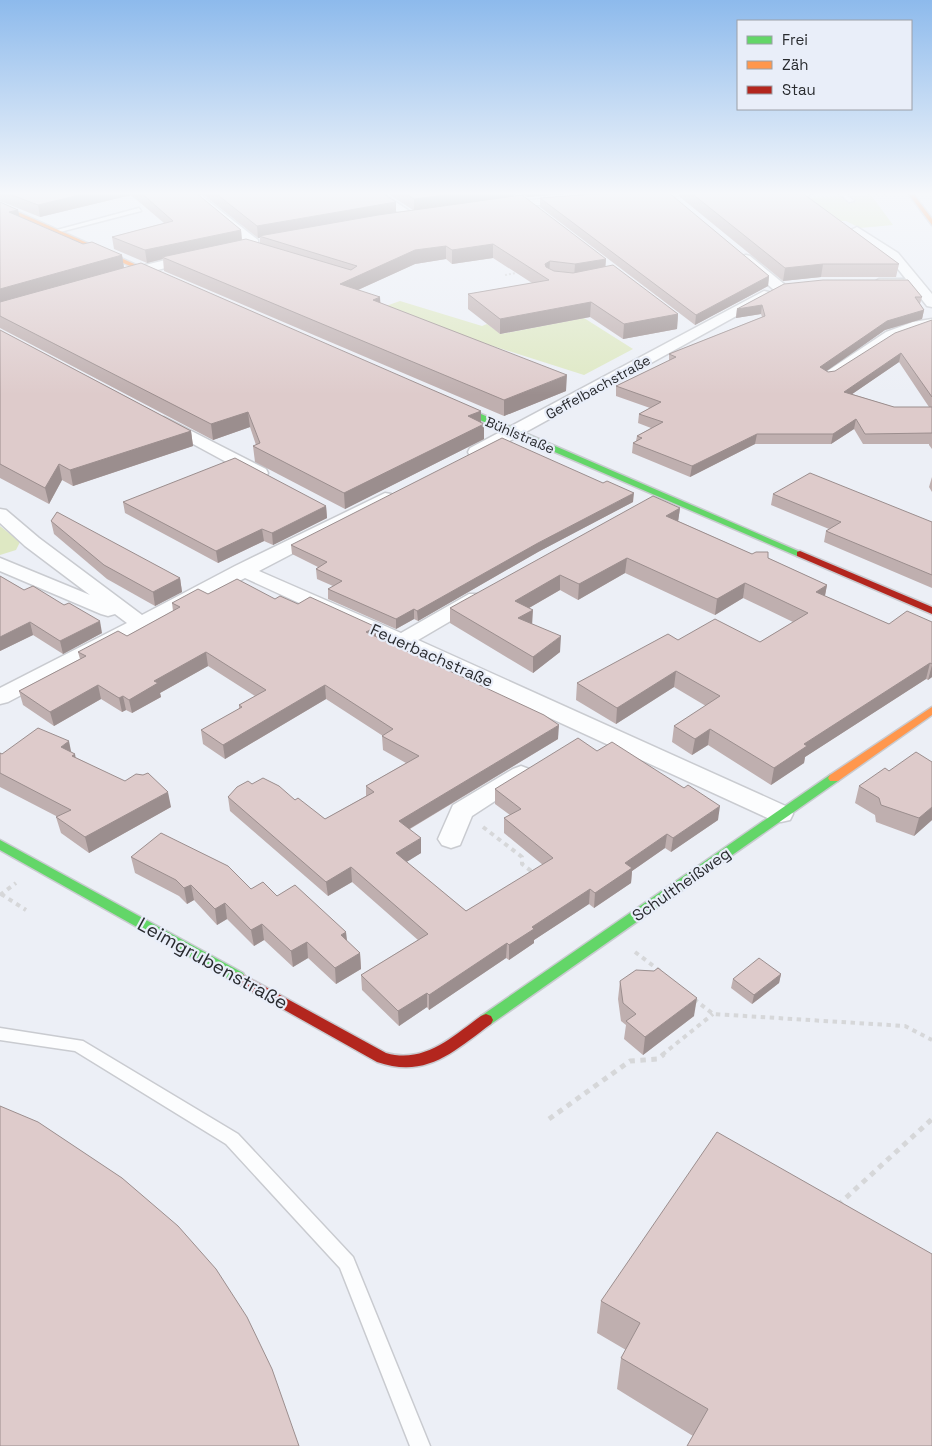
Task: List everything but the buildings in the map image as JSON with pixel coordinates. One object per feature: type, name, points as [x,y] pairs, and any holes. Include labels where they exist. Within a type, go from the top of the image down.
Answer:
[{"type":"street","points":[[119,259],[178,286]]},
{"type":"street","points":[[123,275],[183,259]]},
{"type":"street","points":[[746,259],[780,287]]},
{"type":"street","points":[[897,259],[932,303]]},
{"type":"street","points":[[868,283],[915,283]]},
{"type":"street","name":"Geffelbachstraße","points":[[464,458],[515,432],[690,330],[780,287],[796,285]]},
{"type":"street","points":[[827,376],[898,332],[922,324],[932,323]]},
{"type":"street","name":"Bühlstraße","points":[[441,400],[515,432],[654,500],[932,611]]},
{"type":"street","points":[[146,412],[276,481]]},
{"type":"street","points":[[0,697],[242,570],[404,488]]},
{"type":"street","points":[[327,508],[345,518]]},
{"type":"street","points":[[0,514],[32,542],[141,624]]},
{"type":"street","points":[[0,564],[141,624]]},
{"type":"street","name":"Feuerbachstraße","points":[[242,570],[781,814]]},
{"type":"street","points":[[402,641],[495,587]]},
{"type":"street","name":"Schultheißweg","points":[[430,1059],[932,710]]},
{"type":"street","points":[[569,744],[594,729]]},
{"type":"street","points":[[451,839],[462,811],[536,765]]},
{"type":"street","name":"Leimgrubenstraße","points":[[0,844],[382,1058],[405,1064],[430,1059]]},
{"type":"lane","points":[[0,1034],[78,1045],[232,1139],[346,1263],[420,1446]]},
{"type":"path","points":[[505,275],[516,273]]},
{"type":"path","points":[[462,811],[522,857],[522,864],[538,876]]},
{"type":"path","points":[[1,894],[26,910]]},
{"type":"path","points":[[612,933],[662,973]]},
{"type":"path","points":[[691,996],[713,1014],[905,1026],[932,1040]]},
{"type":"path","points":[[549,1119],[630,1061],[658,1059],[713,1014]]},
{"type":"path","points":[[836,1207],[932,1119]]},
{"type":"green space","points":[[352,301],[386,306],[400,301],[482,326],[487,324],[501,334],[584,318],[633,349],[584,375]]},
{"type":"green space","points":[[0,526],[20,542],[16,550],[0,555]]},
{"type":"traffic: fast","points":[[448,403],[800,554]]},
{"type":"traffic: fast","points":[[486,1020],[834,778]]},
{"type":"traffic: fast","points":[[0,844],[238,977]]},
{"type":"traffic: slow","points":[[120,259],[168,281]]},
{"type":"traffic: slow","points":[[834,778],[932,710]]},
{"type":"traffic: jam","points":[[800,554],[932,611]]},
{"type":"traffic: jam","points":[[238,977],[382,1058],[397,1062],[411,1062],[437,1054],[486,1020]]}]
